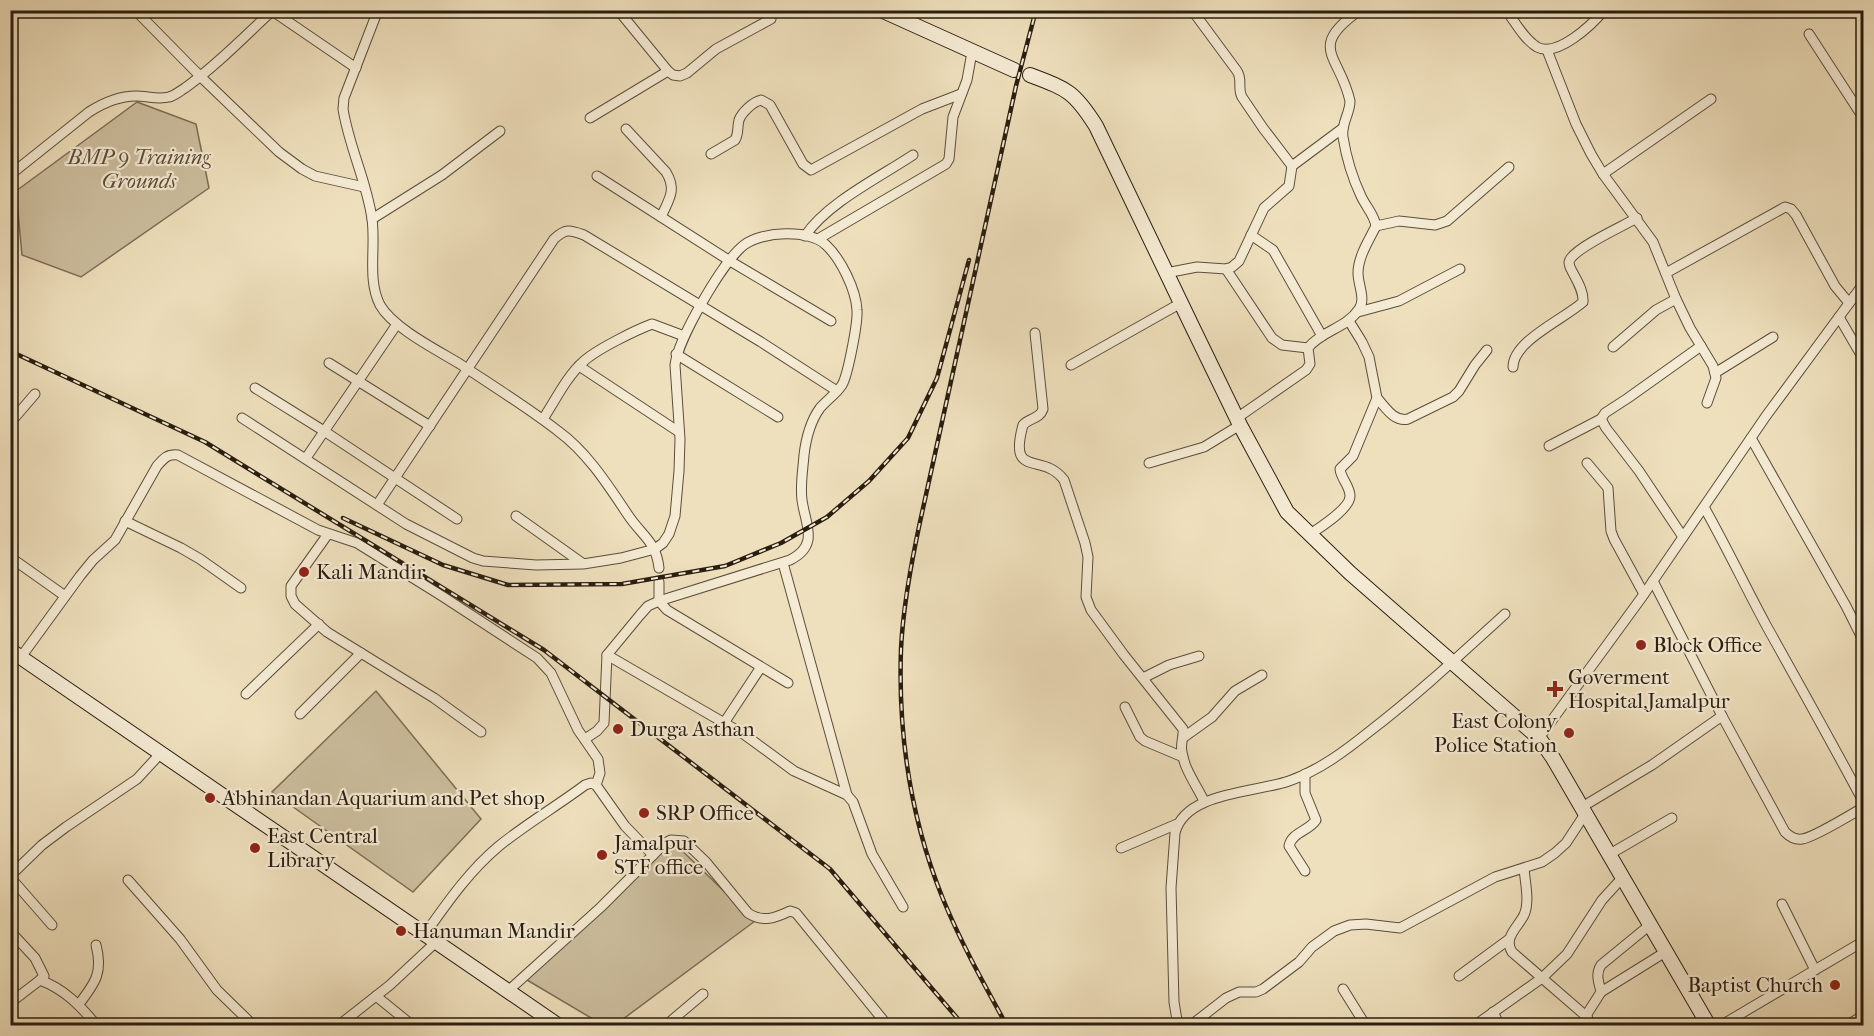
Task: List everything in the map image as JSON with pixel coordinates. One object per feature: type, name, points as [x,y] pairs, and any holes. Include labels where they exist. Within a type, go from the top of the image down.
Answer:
[{"type":"street","points":[[135,10],[279,152],[302,169],[330,180],[364,187]]},
{"type":"street","points":[[378,10],[343,109],[372,219],[375,293],[381,306],[397,324],[560,432],[579,450],[655,549],[659,568]]},
{"type":"street","points":[[618,10],[668,71],[680,76],[687,73],[716,49],[771,19]]},
{"type":"street","points":[[881,10],[1014,70]]},
{"type":"street","points":[[1192,10],[1237,71],[1241,81],[1239,92],[1292,166]]},
{"type":"street","points":[[1149,463],[1204,447],[1239,422],[1306,370],[1310,364],[1308,348],[1314,341],[1349,321],[1362,304],[1358,273],[1360,260],[1376,226],[1372,213],[1356,184],[1343,137],[1342,128],[1350,108],[1350,100],[1332,57],[1330,45],[1332,34],[1342,22],[1360,10]]},
{"type":"street","points":[[1506,10],[1532,44],[1546,50],[1577,36],[1604,10]]},
{"type":"street","points":[[10,175],[89,112],[103,104],[136,96],[170,97],[201,77],[271,11],[356,68]]},
{"type":"street","points":[[1809,34],[1863,119]]},
{"type":"street","points":[[1546,50],[1576,124],[1603,174],[1653,242],[1676,299],[1715,373],[1716,378],[1707,403]]},
{"type":"street","points":[[818,239],[946,164],[949,159],[953,117],[969,73],[972,52]]},
{"type":"street","points":[[590,118],[668,71]]},
{"type":"street","points":[[1029,75],[1067,90],[1085,108],[1096,126],[1180,303],[1280,502],[1293,520],[1358,581],[1539,738],[1610,854],[1709,1026]]},
{"type":"street","points":[[711,154],[737,138],[741,116],[756,101],[761,100],[770,105],[803,164],[811,170],[922,109],[961,94]]},
{"type":"street","points":[[1603,174],[1712,99]]},
{"type":"street","points":[[1166,273],[1197,267],[1226,269],[1239,261],[1264,208],[1289,186],[1292,166],[1342,128]]},
{"type":"street","points":[[626,129],[670,179],[671,194],[661,217]]},
{"type":"street","points":[[372,219],[442,175],[500,131]]},
{"type":"street","points":[[805,236],[812,225],[839,203],[913,155]]},
{"type":"street","points":[[1376,226],[1399,221],[1436,225],[1447,221],[1509,166]]},
{"type":"street","points":[[597,176],[730,261],[831,321]]},
{"type":"street","points":[[1666,273],[1785,207],[1791,209],[1796,215],[1835,286],[1849,303]]},
{"type":"street","points":[[1513,368],[1513,360],[1522,345],[1583,302],[1582,292],[1570,267],[1571,258],[1590,243],[1637,218]]},
{"type":"street","points":[[377,505],[554,239],[562,232],[572,231],[584,235],[837,392]]},
{"type":"street","points":[[242,418],[406,524],[483,561],[536,565],[583,564],[621,558],[655,549],[669,534],[675,516],[679,471],[675,365],[676,354],[684,336],[730,261],[743,246],[757,238],[783,234],[818,239],[826,244],[851,285],[858,312],[846,378],[837,392],[820,408],[806,439],[802,496],[809,534],[798,556],[783,563],[648,606],[607,655],[604,723],[585,739]]},
{"type":"street","points":[[1251,235],[1273,250],[1322,336]]},
{"type":"street","points":[[1226,269],[1272,338],[1289,347],[1308,348]]},
{"type":"street","points":[[1358,312],[1399,301],[1460,269]]},
{"type":"street","points":[[1539,738],[1644,594],[1751,438],[1863,283]]},
{"type":"street","points":[[1613,347],[1656,310],[1676,299]]},
{"type":"street","points":[[1071,365],[1180,303]]},
{"type":"street","points":[[1839,317],[1863,360]]},
{"type":"street","points":[[1309,535],[1340,512],[1349,501],[1349,493],[1340,471],[1353,456],[1377,398],[1370,357],[1349,321]]},
{"type":"street","points":[[306,458],[397,324]]},
{"type":"street","points":[[543,419],[579,366],[589,356],[652,324],[684,336]]},
{"type":"street","points":[[1035,333],[1043,409],[1042,413],[1023,425],[1019,452],[1021,458],[1051,467],[1064,480],[1088,557],[1086,597],[1088,604],[1100,624],[1183,729],[1184,737],[1181,748],[1183,757],[1204,801]]},
{"type":"street","points":[[1715,373],[1773,337]]},
{"type":"street","points":[[1549,446],[1601,419],[1605,413],[1701,346]]},
{"type":"street","points":[[1377,398],[1395,418],[1401,421],[1408,419],[1453,397],[1487,350]]},
{"type":"street","points":[[676,354],[778,417]]},
{"type":"street","points":[[329,363],[430,426]]},
{"type":"street","points":[[579,366],[679,432]]},
{"type":"street","points":[[255,388],[457,519]]},
{"type":"street","points":[[10,423],[35,394]]},
{"type":"street","points":[[1601,419],[1605,428],[1639,471],[1683,537]]},
{"type":"street","points":[[1751,438],[1846,606],[1863,642]]},
{"type":"street","points":[[560,1026],[511,988],[430,938],[16,654],[93,560],[115,540],[164,457],[171,454],[178,455],[328,534],[357,543],[537,658],[551,673],[565,704],[598,759],[600,772],[596,785]]},
{"type":"street","points":[[1587,463],[1608,488],[1611,531],[1644,594]]},
{"type":"street","points":[[1704,507],[1863,802]]},
{"type":"street","points":[[516,516],[583,564]]},
{"type":"street","points":[[125,521],[181,548],[241,588]]},
{"type":"street","points":[[328,534],[291,586],[291,596],[295,604],[361,653],[434,698],[481,732]]},
{"type":"street","points":[[10,556],[65,596]]},
{"type":"street","points":[[783,563],[847,795]]},
{"type":"street","points":[[1653,581],[1785,832],[1795,839],[1807,838],[1863,807]]},
{"type":"street","points":[[659,582],[659,601],[675,615],[788,683]]},
{"type":"street","points":[[1121,848],[1177,824],[1190,809],[1204,801],[1289,781],[1320,768],[1404,705],[1504,614]]},
{"type":"street","points":[[246,694],[319,624]]},
{"type":"street","points":[[300,714],[361,653]]},
{"type":"street","points":[[607,655],[745,735],[794,771],[847,795],[853,802],[872,854],[903,907]]},
{"type":"street","points":[[1143,678],[1169,665],[1199,656]]},
{"type":"street","points":[[724,723],[761,667]]},
{"type":"street","points":[[1184,737],[1212,717],[1235,691],[1262,675]]},
{"type":"street","points":[[1125,706],[1144,741],[1183,757]]},
{"type":"street","points":[[1190,1026],[1226,998],[1239,992],[1256,992],[1263,989],[1299,962],[1312,947],[1334,931],[1350,925],[1366,924],[1400,928],[1495,877],[1542,862],[1566,843],[1583,810],[1722,716]]},
{"type":"street","points":[[52,925],[10,876],[42,845],[66,826],[136,779],[160,754]]},
{"type":"street","points":[[1305,774],[1305,793],[1316,820],[1314,824],[1291,840],[1289,846],[1305,872]]},
{"type":"street","points":[[338,1026],[376,996],[430,938],[466,878],[497,847],[585,785],[591,783],[596,785],[625,826],[653,855]]},
{"type":"street","points":[[1610,854],[1672,818]]},
{"type":"street","points":[[1177,824],[1171,888],[1174,1002],[1178,1026]]},
{"type":"street","points":[[511,988],[601,907],[670,840],[684,841],[706,862],[748,913],[756,919],[775,918],[790,910],[796,913],[888,1026]]},
{"type":"street","points":[[1459,976],[1508,940],[1525,913],[1524,868]]},
{"type":"street","points":[[1474,1026],[1542,978],[1567,954],[1602,900],[1623,877]]},
{"type":"street","points":[[128,880],[180,939],[217,990],[254,1026]]},
{"type":"street","points":[[1782,904],[1815,970]]},
{"type":"street","points":[[1601,992],[1596,975],[1601,965],[1651,924]]},
{"type":"street","points":[[10,931],[35,958],[44,976],[10,1003]]},
{"type":"street","points":[[1508,940],[1512,952],[1587,1022],[1601,992],[1667,951]]},
{"type":"street","points":[[1720,1026],[1863,941]]},
{"type":"street","points":[[79,1004],[94,983],[99,970],[100,960],[96,945]]},
{"type":"street","points":[[40,980],[51,984],[79,1004],[97,1026]]},
{"type":"street","points":[[1342,989],[1366,1026]]},
{"type":"street","points":[[665,1026],[703,994]]},
{"type":"street","points":[[376,996],[413,1026]]},
{"type":"street","points":[[1493,1012],[1500,1026]]},
{"type":"street","points":[[1846,1026],[1863,1015]]},
{"type":"green space","name":"BMP 9 Training Grounds","points":[[137,102],[196,124],[209,188],[81,277],[22,255],[16,191]]},
{"type":"green space","points":[[376,691],[481,819],[413,892],[272,792]]},
{"type":"green space","points":[[671,840],[755,921],[615,1025],[603,1025],[522,977]]},
{"type":"railway","points":[[1007,1026],[950,915],[923,839],[915,808],[905,745],[901,649],[908,585],[920,522],[1016,86],[1036,10]]},
{"type":"railway","points":[[343,518],[443,565],[508,585],[622,584],[725,566],[781,543],[827,517],[869,481],[908,438],[937,378],[969,260]]},
{"type":"railway","points":[[10,351],[205,442],[544,650],[830,869],[964,1026]]},
{"type":"place","name":"Kali Mandir","points":[[304,572]]},
{"type":"place","name":"Block Office","points":[[1641,645]]},
{"type":"place","name":"Goverment Hospital,Jamalpur","points":[[1555,689]]},
{"type":"place","name":"Durga Asthan","points":[[618,729]]},
{"type":"place","name":"East Colony Police Station","points":[[1569,733]]},
{"type":"place","name":"Abhinandan Aquarium and Pet shop","points":[[210,798]]},
{"type":"place","name":"SRP Office","points":[[644,813]]},
{"type":"place","name":"East Central Library","points":[[255,848]]},
{"type":"place","name":"Jamalpur STF office","points":[[602,855]]},
{"type":"place","name":"Hanuman Mandir","points":[[401,931]]},
{"type":"place","name":"Baptist Church","points":[[1835,985]]}]
